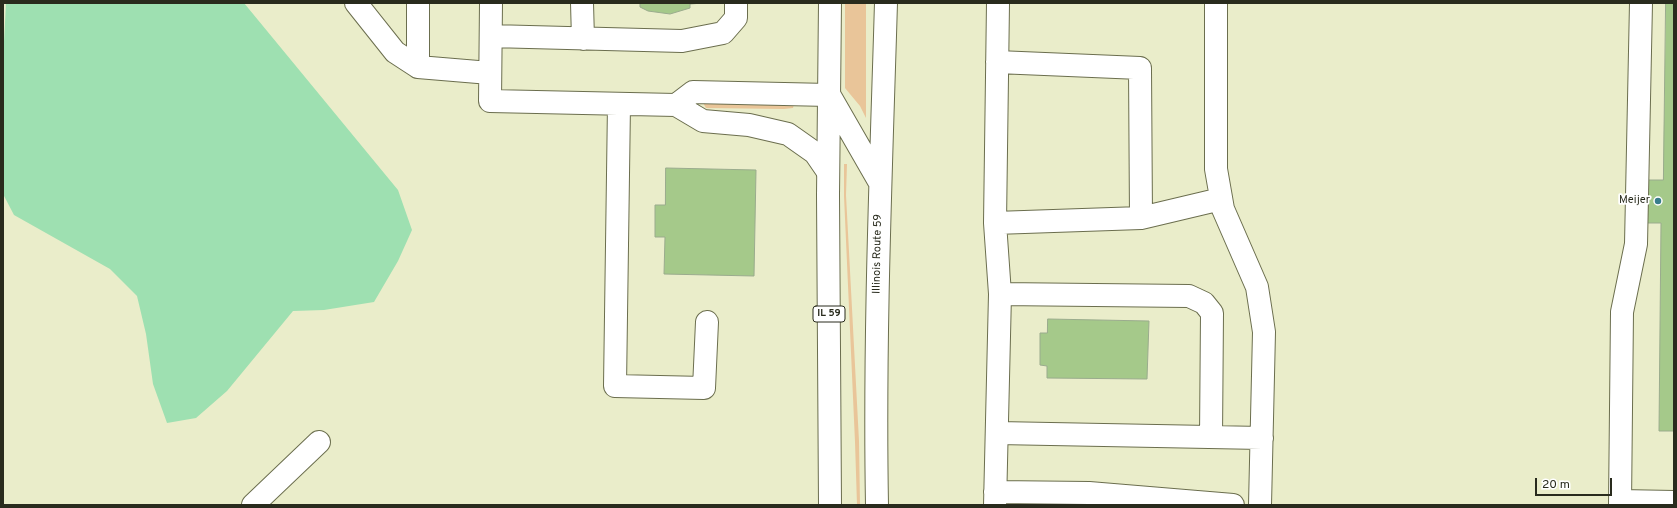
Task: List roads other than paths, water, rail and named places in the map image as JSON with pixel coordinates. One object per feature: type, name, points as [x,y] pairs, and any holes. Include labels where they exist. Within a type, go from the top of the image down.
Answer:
[{"type":"main road","points":[[356,3],[395,52],[418,67],[490,72]]},
{"type":"main road","points":[[418,3],[418,67]]},
{"type":"main road","points":[[491,3],[490,101],[676,105],[703,121],[750,124],[788,134],[815,153],[828,172]]},
{"type":"main road","points":[[582,3],[583,39]]},
{"type":"main road","points":[[490,36],[682,41],[723,33],[736,18],[736,3]]},
{"type":"main road","name":"IL 59","points":[[830,3],[828,172],[830,505]]},
{"type":"main road","name":"Illinois Route 59","points":[[877,505],[876,439],[880,183],[886,3]]},
{"type":"main road","points":[[998,3],[994,223],[1000,294],[998,433],[995,498],[1089,493],[1140,501],[1233,505]]},
{"type":"main road","points":[[1216,3],[1216,169],[1223,209],[1257,287],[1264,332],[1260,505]]},
{"type":"main road","points":[[1641,3],[1636,244],[1622,312],[1620,503],[1674,502]]},
{"type":"main road","points":[[997,62],[1140,68],[1141,218]]},
{"type":"main road","points":[[676,105],[693,92],[830,95],[880,183]]},
{"type":"main road","points":[[619,104],[615,386],[704,388],[707,322]]},
{"type":"main road","points":[[994,223],[1141,218],[1221,199]]},
{"type":"main road","points":[[1000,294],[1189,296],[1204,303],[1212,313],[1211,437]]},
{"type":"main road","points":[[998,433],[1262,438]]},
{"type":"main road","points":[[253,505],[319,442]]},
{"type":"place","name":"Meijer","points":[[1658,201]]}]
